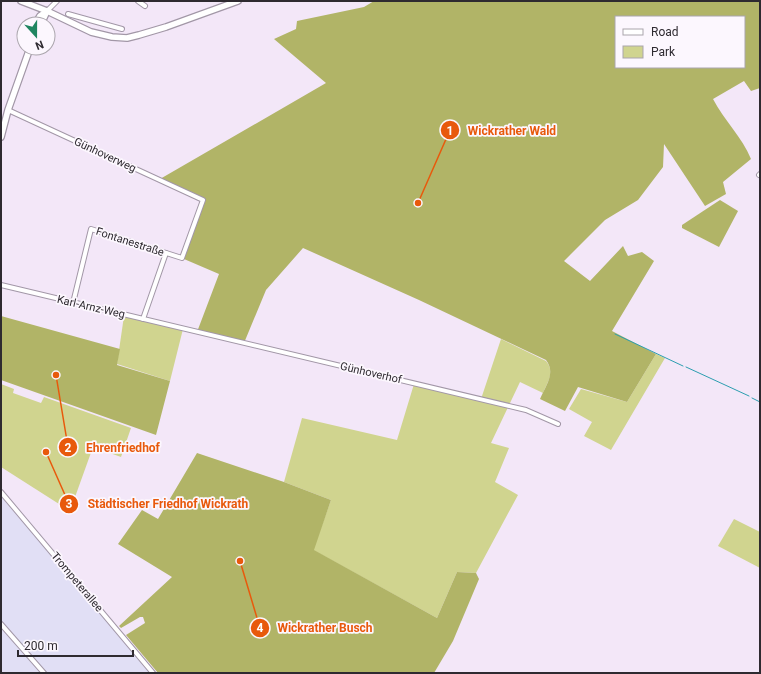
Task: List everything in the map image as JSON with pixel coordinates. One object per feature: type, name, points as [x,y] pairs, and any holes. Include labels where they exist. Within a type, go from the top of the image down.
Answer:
[{"type":"main road","points":[[21,1],[48,11],[91,32],[111,37],[127,38],[238,1]]},
{"type":"main road","points":[[40,16],[48,11]]},
{"type":"main road","points":[[45,16],[48,11]]},
{"type":"main road","points":[[1,138],[14,85],[23,56]]},
{"type":"main road","points":[[14,90],[17,86],[27,56]]},
{"type":"street","points":[[48,11],[57,1]]},
{"type":"street","points":[[138,1],[145,6]]},
{"type":"street","points":[[68,14],[122,29]]},
{"type":"street","points":[[111,37],[114,27]]},
{"type":"street","name":"Günhoverweg","points":[[8,110],[203,200]]},
{"type":"street","name":"Fontanestraße","points":[[73,303],[91,229],[182,258],[203,200]]},
{"type":"street","points":[[143,319],[166,253]]},
{"type":"street","name":"Karl-Arnz-Weg","points":[[1,285],[182,328]]},
{"type":"street","name":"Günhoverhof","points":[[182,328],[526,410],[558,424]]},
{"type":"street","name":"Trompeterallee","points":[[1,492],[153,673]]},
{"type":"street","points":[[1,500],[5,497]]},
{"type":"street","points":[[1,624],[44,673]]},
{"type":"shaded area","points":[[1,495],[151,673],[1,673]]},
{"type":"green space","points":[[374,1],[760,1],[760,88],[751,91],[744,81],[713,99],[743,143],[751,159],[723,182],[726,194],[705,206],[664,144],[663,167],[638,200],[605,220],[564,261],[590,281],[623,246],[628,256],[642,252],[654,261],[612,331],[656,354],[627,402],[578,387],[565,411],[540,399],[550,374],[549,365],[546,360],[419,300],[303,248],[266,290],[244,343],[197,332],[219,274],[184,259],[205,200],[160,179],[326,83],[274,39],[296,29],[297,21],[364,7]]},
{"type":"green space","points":[[720,200],[738,211],[719,247],[682,228],[682,225]]},
{"type":"green space","points":[[1,316],[120,349],[117,365],[170,381],[156,435],[1,380]]},
{"type":"green space","points":[[124,316],[183,329],[170,381],[117,364]]},
{"type":"green space","points":[[501,339],[546,361],[550,369],[550,377],[543,393],[520,382],[491,443],[509,448],[495,482],[518,495],[476,573],[457,572],[437,618],[313,550],[331,500],[284,482],[302,418],[397,440],[414,384],[481,399]]},
{"type":"green space","points":[[656,354],[665,358],[611,450],[584,436],[592,422],[569,409],[581,389],[627,402]]},
{"type":"green space","points":[[1,384],[14,389],[13,393],[41,403],[44,397],[131,428],[121,457],[93,447],[70,511],[1,467]]},
{"type":"green space","points":[[197,453],[284,482],[331,500],[314,550],[437,618],[457,572],[476,573],[479,579],[453,641],[434,673],[158,673],[126,635],[145,623],[143,617],[140,617],[121,628],[119,626],[172,577],[118,544],[142,510],[158,519]]},
{"type":"green space","points":[[734,519],[760,532],[760,568],[718,546]]},
{"type":"waterway","points":[[615,334],[683,366]]},
{"type":"waterway","points":[[686,367],[749,396]]},
{"type":"waterway","points":[[752,398],[760,402]]},
{"type":"place","name":"Wickrather Wald","points":[[418,203]]},
{"type":"place","name":"Ehrenfriedhof","points":[[56,375]]},
{"type":"place","name":"Städtischer Friedhof Wickrath","points":[[46,452]]},
{"type":"place","name":"Wickrather Busch","points":[[240,561]]}]
